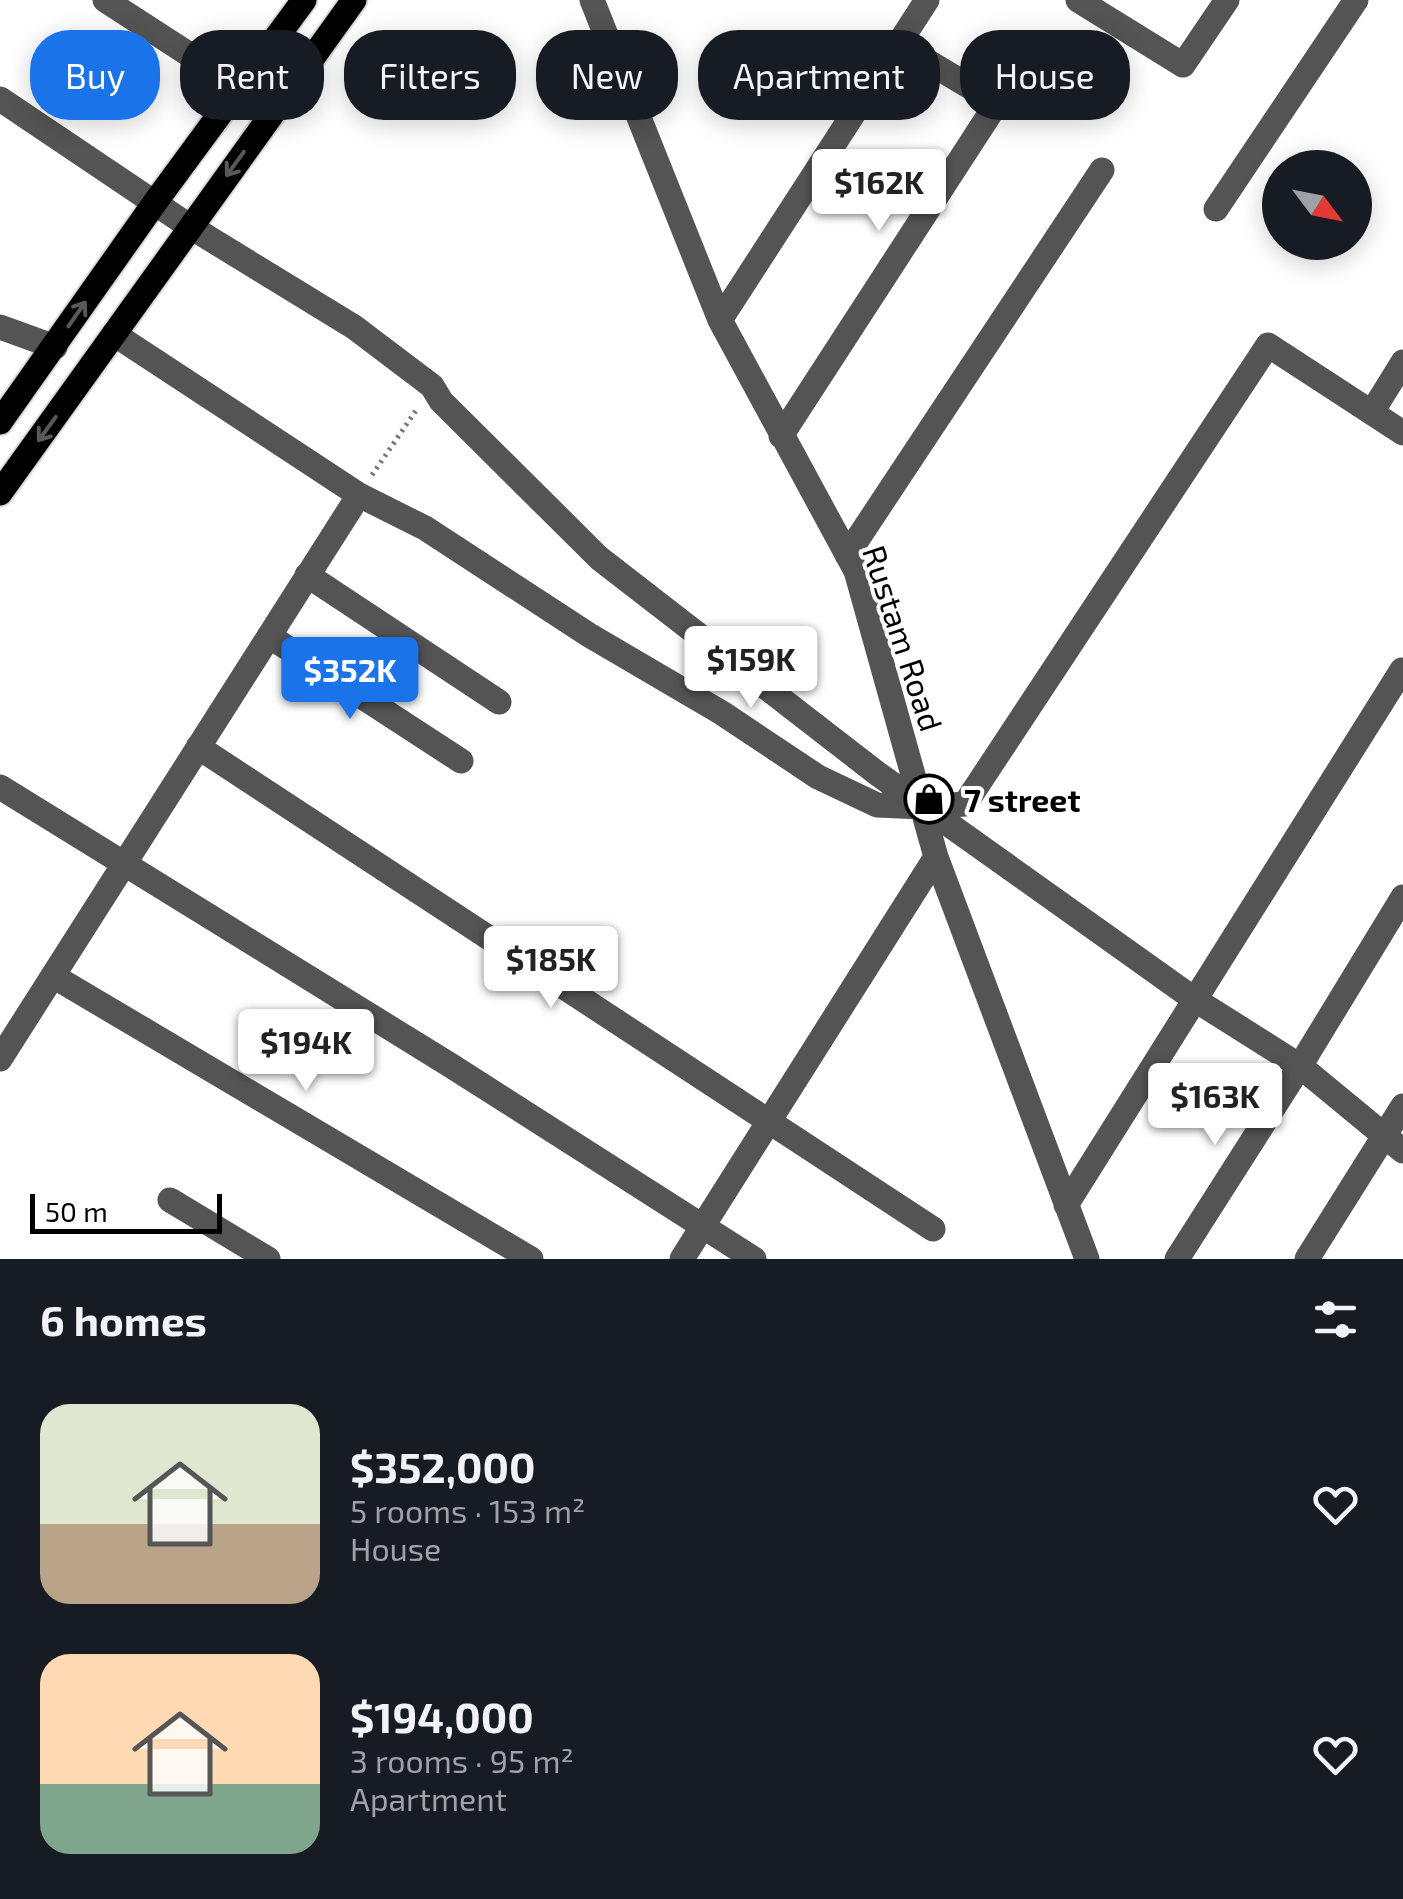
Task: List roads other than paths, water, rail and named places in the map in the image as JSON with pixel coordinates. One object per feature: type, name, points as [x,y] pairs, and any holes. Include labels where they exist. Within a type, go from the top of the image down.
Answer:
[{"type":"main road","points":[[283,30],[304,0]]},
{"type":"main road","points":[[0,493],[354,0]]},
{"type":"main road","points":[[0,422],[217,120]]},
{"type":"street","points":[[105,0],[180,49]]},
{"type":"street","name":"Rustam Road","points":[[592,0],[720,320],[856,571],[936,858],[1087,1259]]},
{"type":"street","points":[[720,320],[927,0]]},
{"type":"street","points":[[1078,0],[1183,65],[1227,0]]},
{"type":"street","points":[[1216,209],[1356,0]]},
{"type":"street","points":[[780,436],[998,103],[940,68]]},
{"type":"street","points":[[0,100],[189,226],[354,326],[432,386],[441,401],[599,558],[923,807],[1194,999],[1300,1066],[1394,1144]]},
{"type":"street","points":[[847,555],[1102,170]]},
{"type":"street","points":[[0,327],[54,347]]},
{"type":"street","points":[[114,334],[358,495],[426,528],[818,777],[877,805],[965,804],[1268,345],[1403,433]]},
{"type":"street","points":[[1372,412],[1403,362]]},
{"type":"street","points":[[0,1059],[358,495]]},
{"type":"street","points":[[308,576],[499,702]]},
{"type":"street","points":[[269,636],[461,761]]},
{"type":"street","points":[[1066,1205],[1402,670]]},
{"type":"street","points":[[198,747],[934,1229]]},
{"type":"street","points":[[0,787],[450,1065],[754,1259]]},
{"type":"street","points":[[682,1259],[936,858]]},
{"type":"street","points":[[1177,1259],[1403,898]]},
{"type":"street","points":[[53,976],[530,1259]]},
{"type":"street","points":[[1307,1259],[1394,1144],[1403,1106]]},
{"type":"street","points":[[170,1200],[268,1259]]},
{"type":"place","name":"7 street","points":[[929,799]]}]
